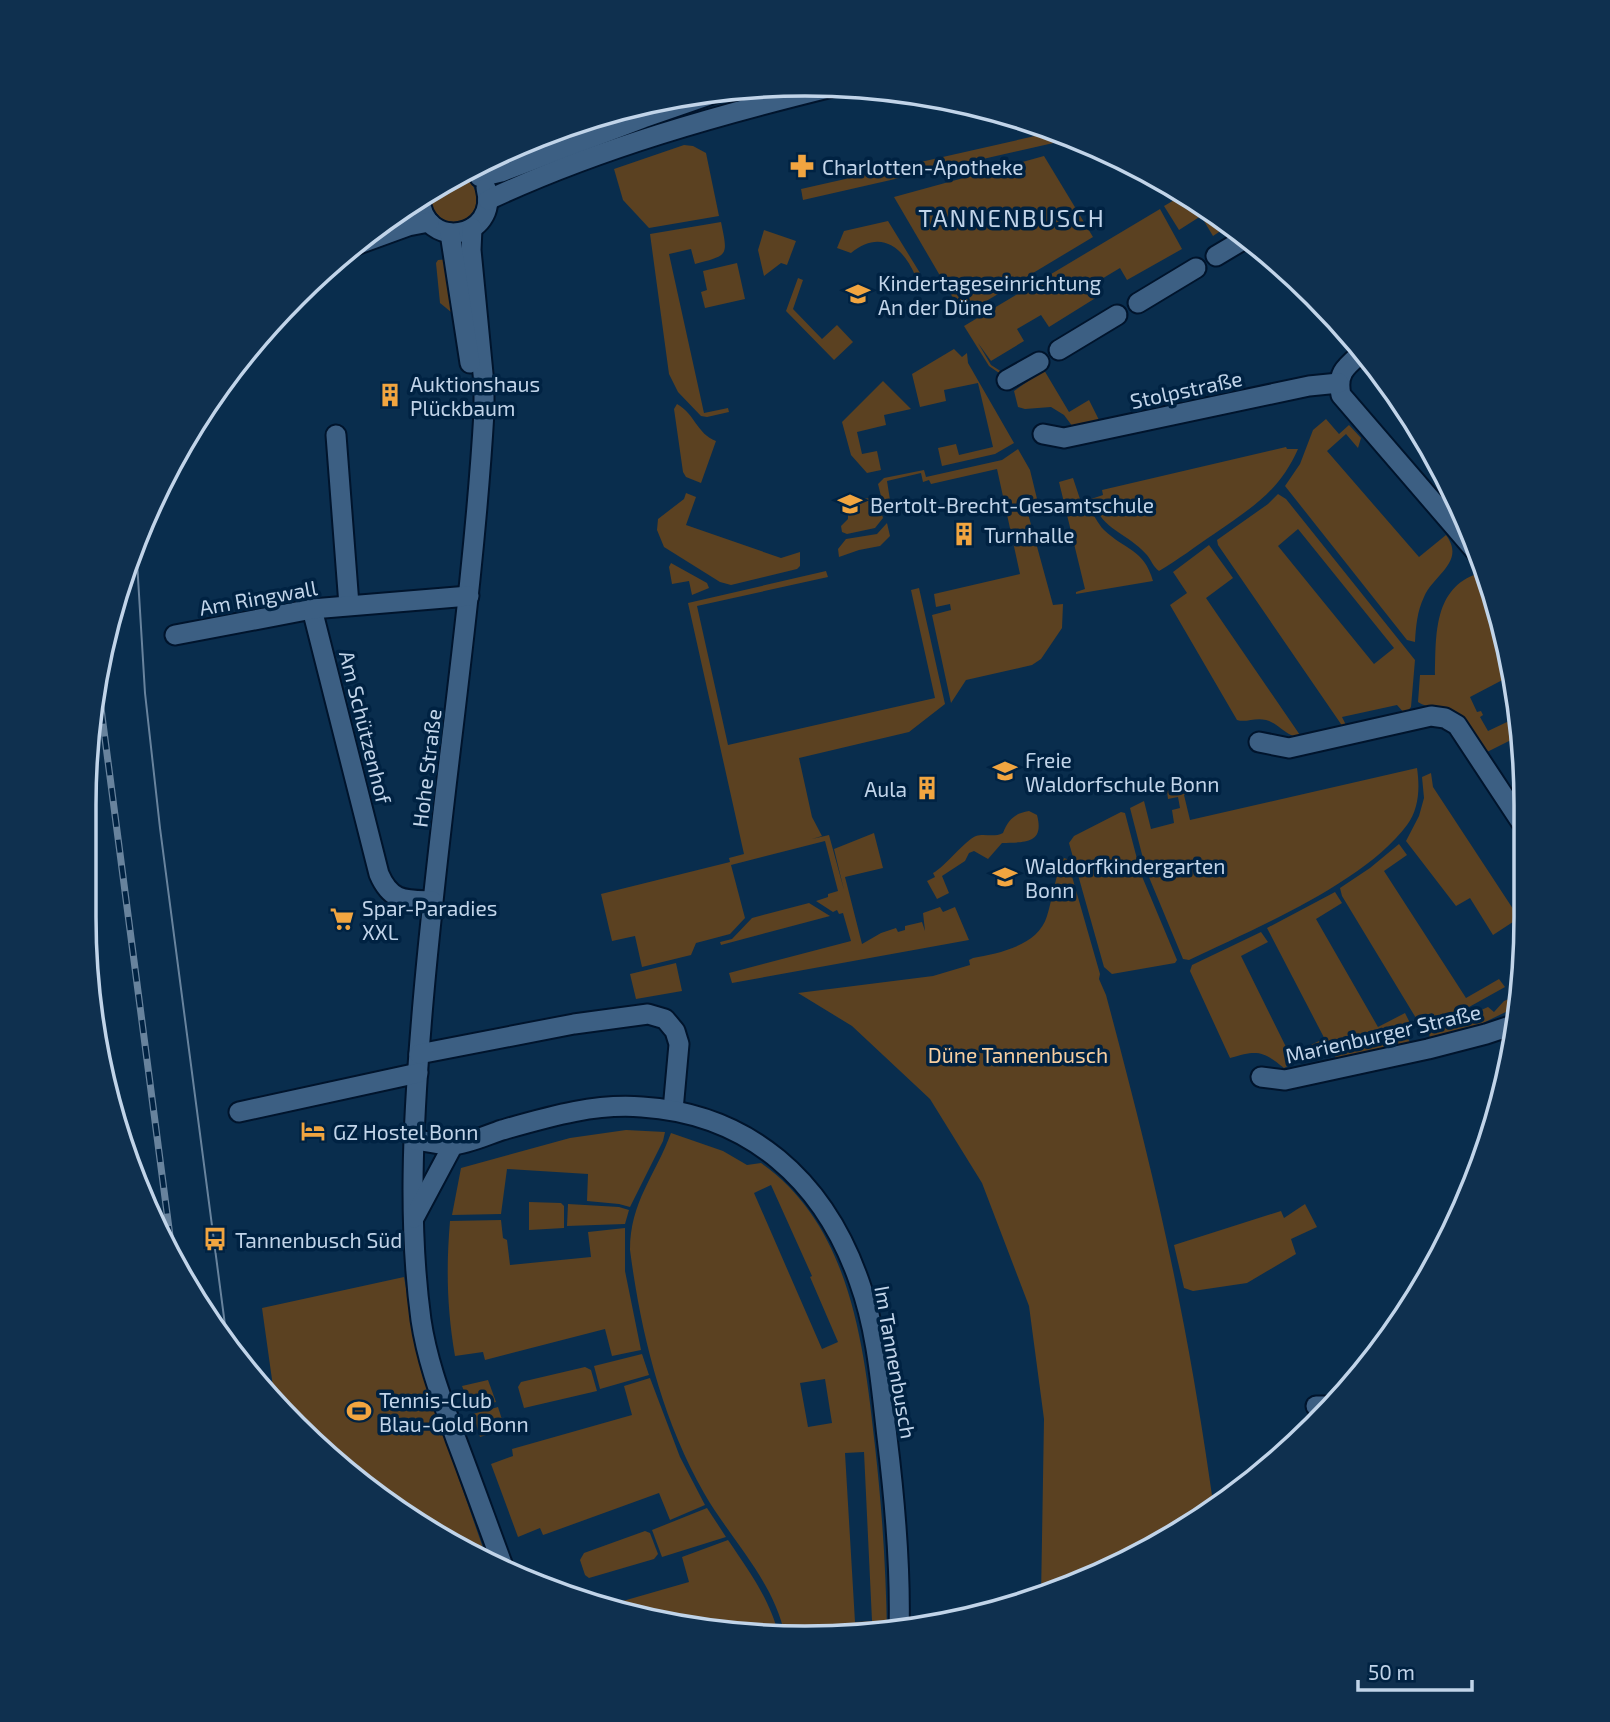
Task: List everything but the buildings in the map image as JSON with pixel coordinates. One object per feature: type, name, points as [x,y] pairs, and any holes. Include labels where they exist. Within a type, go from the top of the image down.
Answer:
[{"type":"street","points":[[488,200],[576,164],[685,126],[793,97]]},
{"type":"street","points":[[485,173],[501,172],[665,111]]},
{"type":"street","points":[[423,209],[424,215],[435,228],[450,233],[465,232],[472,228],[484,216],[488,200],[484,184],[478,177]]},
{"type":"street","points":[[387,234],[429,222]]},
{"type":"street","name":"Hohe Straße","points":[[472,228],[471,250],[484,384],[481,469],[469,596],[432,901],[418,1064],[413,1219],[416,1272],[428,1353],[437,1387],[499,1556]]},
{"type":"street","name":"Hohe Straße","points":[[450,233],[469,350],[481,469]]},
{"type":"street","points":[[1216,256],[1234,242]]},
{"type":"street","points":[[1138,303],[1196,268]]},
{"type":"street","points":[[1059,350],[1117,314]]},
{"type":"street","points":[[1355,359],[1344,368],[1339,383],[1341,395],[1459,532]]},
{"type":"street","points":[[1007,380],[1039,362]]},
{"type":"street","name":"Stolpstraße","points":[[1043,434],[1064,438],[1309,386],[1339,383]]},
{"type":"street","name":"Am Ringwall","points":[[336,435],[349,605]]},
{"type":"street","name":"Am Ringwall","points":[[175,635],[312,609],[469,596]]},
{"type":"street","name":"Am Schützenhof","points":[[312,609],[379,874],[385,888],[393,896],[432,901]]},
{"type":"street","points":[[1259,741],[1289,748],[1431,716],[1445,718],[1457,725],[1514,811]]},
{"type":"street","points":[[239,1112],[575,1024],[648,1014],[665,1019],[675,1031],[679,1044],[673,1110]]},
{"type":"street","name":"Marienburger Straße","points":[[1261,1077],[1285,1080],[1505,1029]]},
{"type":"street","name":"Im Tannenbusch","points":[[415,1140],[453,1145],[550,1116],[640,1107],[673,1110],[726,1126],[756,1142],[786,1165],[805,1184],[840,1239],[859,1281],[871,1324],[892,1480],[899,1552],[900,1620]]},
{"type":"street","points":[[413,1219],[453,1145]]},
{"type":"green space","points":[[1037,136],[1056,142],[803,200],[801,189]]},
{"type":"green space","points":[[684,145],[693,146],[706,153],[719,216],[649,228],[623,200],[614,169]]},
{"type":"green space","points":[[1044,156],[1093,237],[963,315],[894,197]]},
{"type":"green space","points":[[468,182],[475,190],[475,208],[463,220],[445,220],[433,208],[432,203]]},
{"type":"green space","points":[[1174,200],[1200,217],[1179,230],[1164,206]]},
{"type":"green space","points":[[1160,209],[1182,249],[1127,280],[1120,268],[1095,283],[1102,294],[1049,327],[1041,315],[1017,329],[1024,341],[991,361],[978,343],[991,365],[1002,372],[999,373],[989,366],[964,326]]},
{"type":"green space","points":[[1203,219],[1219,231],[1213,236]]},
{"type":"green space","points":[[888,221],[920,273],[915,275],[910,264],[889,244],[871,243],[851,253],[837,248],[844,231]]},
{"type":"green space","points":[[721,222],[725,248],[720,256],[695,264],[691,249],[669,254],[704,413],[728,408],[729,412],[707,417],[701,416],[678,392],[669,374],[650,234]]},
{"type":"green space","points":[[764,230],[796,241],[787,265],[781,263],[764,276],[758,250]]},
{"type":"green space","points":[[450,259],[458,311],[451,312],[440,303],[436,263],[438,260]]},
{"type":"green space","points":[[737,263],[745,299],[705,308],[701,292],[707,290],[703,271]]},
{"type":"green space","points":[[798,278],[803,280],[793,309],[822,339],[837,325],[853,342],[834,360],[786,311]]},
{"type":"green space","points":[[954,349],[962,357],[967,353],[968,363],[1014,443],[995,454],[942,466],[938,448],[956,444],[959,455],[993,447],[978,383],[944,390],[946,401],[920,407],[912,374]]},
{"type":"green space","points":[[1044,370],[1069,412],[1089,400],[1101,424],[1073,427],[1064,415],[1051,407],[1018,407],[1014,391]]},
{"type":"green space","points":[[883,381],[911,409],[884,415],[886,425],[857,432],[862,454],[877,451],[881,470],[867,473],[851,455],[842,422]]},
{"type":"green space","points":[[677,404],[688,413],[704,434],[716,441],[701,483],[686,477],[683,472],[674,409]]},
{"type":"green space","points":[[1326,419],[1339,434],[1349,425],[1361,438],[1358,448],[1346,434],[1327,451],[1419,557],[1446,535],[1451,544],[1450,560],[1422,603],[1415,642],[1407,640],[1285,486],[1300,464],[1313,430]]},
{"type":"green space","points":[[1286,447],[1298,449],[1282,477],[1263,498],[1159,571],[1138,546],[1102,518],[1091,499],[1103,495],[1102,490]]},
{"type":"green space","points":[[1018,449],[1030,470],[1039,507],[1027,510],[1053,605],[1063,604],[1062,628],[1041,659],[1032,665],[966,680],[951,703],[932,615],[951,610],[950,604],[936,607],[934,594],[1020,574],[997,469],[931,484],[929,480],[923,482],[921,473],[887,481],[890,500],[888,503],[881,496],[878,484],[884,478],[924,470],[926,477],[1002,460]]},
{"type":"green space","points":[[1073,478],[1082,505],[1092,513],[1104,530],[1139,556],[1153,581],[1076,594],[1085,589],[1059,482]]},
{"type":"green space","points":[[686,493],[696,497],[686,525],[781,558],[800,552],[800,566],[731,585],[720,582],[664,547],[657,530],[658,519],[684,499]]},
{"type":"green space","points":[[1278,494],[1286,499],[1415,660],[1411,707],[1405,714],[1397,705],[1342,717],[1347,727],[1343,727],[1218,545],[1217,540]],"holes":[[[1298,529],[1394,648],[1374,664],[1278,546]]]},
{"type":"green space","points":[[870,498],[880,508],[883,518],[875,528],[847,534],[842,532],[841,526],[848,519],[848,512],[862,499]]},
{"type":"green space","points":[[887,523],[890,536],[880,546],[839,557],[838,549],[846,539],[877,534]]},
{"type":"green space","points":[[1209,545],[1233,578],[1206,598],[1302,738],[1266,720],[1237,720],[1170,605],[1187,593],[1173,572]]},
{"type":"green space","points":[[671,563],[707,583],[709,588],[692,595],[689,581],[672,584],[669,567]]},
{"type":"green space","points":[[826,571],[828,577],[697,606],[728,745],[935,698],[911,590],[919,588],[945,704],[909,732],[799,758],[812,817],[822,836],[812,839],[829,835],[844,890],[834,849],[874,833],[883,868],[845,877],[862,944],[881,933],[896,928],[898,932],[905,930],[905,926],[922,922],[925,931],[923,913],[940,907],[943,912],[955,907],[969,940],[732,983],[729,973],[851,941],[843,913],[839,914],[837,910],[833,912],[816,901],[838,891],[825,841],[731,865],[745,918],[730,934],[696,943],[691,955],[642,967],[635,936],[612,941],[601,894],[730,862],[729,858],[744,854],[688,603]]},
{"type":"green space","points":[[1475,575],[1490,622],[1502,680],[1470,697],[1477,712],[1481,711],[1483,715],[1480,717],[1488,731],[1507,722],[1509,724],[1510,740],[1485,753],[1455,713],[1418,702],[1420,675],[1435,675],[1437,631],[1444,604],[1461,582]]},
{"type":"green space","points":[[1417,768],[1418,798],[1411,819],[1388,846],[1364,866],[1306,903],[1275,919],[1189,960],[1183,959],[1146,870],[1130,808],[1144,801],[1151,829],[1174,823],[1172,810],[1180,808],[1178,797],[1168,799],[1167,791],[1185,784],[1187,794],[1184,795],[1190,820]]},
{"type":"green space","points":[[1431,773],[1433,787],[1514,910],[1514,921],[1493,935],[1470,898],[1456,906],[1406,841],[1419,816],[1424,798],[1422,777]]},
{"type":"green space","points":[[1029,811],[1037,815],[1039,825],[1035,837],[1024,842],[1002,843],[988,859],[974,851],[969,853],[965,861],[942,876],[949,893],[937,899],[927,881],[935,877],[933,873],[971,838],[1003,833],[1013,818]]},
{"type":"green space","points":[[1121,812],[1125,813],[1141,874],[1177,960],[1175,963],[1112,974],[1104,967],[1069,843],[1074,836]]},
{"type":"green space","points":[[1399,844],[1407,855],[1384,871],[1466,998],[1499,979],[1505,987],[1435,1026],[1422,1028],[1342,896],[1340,888]]},
{"type":"green space","name":"Düne Tannenbusch","points":[[1064,858],[1067,859],[1136,1109],[1189,1352],[1212,1496],[1159,1531],[1118,1553],[1041,1585],[1044,1419],[1029,1306],[982,1183],[930,1099],[852,1026],[798,993],[933,976],[970,965],[969,960],[973,958],[1016,946],[1035,935],[1042,926]]},
{"type":"green space","points":[[1335,892],[1342,903],[1316,919],[1378,1027],[1405,1013],[1410,1023],[1331,1051],[1267,928]]},
{"type":"green space","points":[[809,903],[830,916],[721,945],[720,942],[732,939],[752,918]]},
{"type":"green space","points":[[1261,932],[1268,942],[1241,956],[1290,1055],[1319,1041],[1322,1049],[1284,1068],[1259,1053],[1230,1058],[1190,971],[1192,965]]},
{"type":"green space","points":[[676,963],[682,991],[636,999],[630,974]]},
{"type":"green space","points":[[1509,999],[1508,1011],[1481,1024],[1482,1028],[1430,1039],[1429,1033],[1488,1007],[1494,1012]]},
{"type":"green space","points":[[1405,1031],[1411,1045],[1337,1062],[1334,1054]]},
{"type":"green space","points":[[626,1130],[665,1132],[630,1207],[587,1201],[588,1174],[507,1169],[501,1214],[452,1215],[461,1168],[570,1138]]},
{"type":"green space","points":[[671,1133],[723,1151],[747,1165],[761,1163],[791,1189],[815,1220],[834,1254],[848,1291],[865,1368],[880,1492],[887,1621],[782,1625],[772,1597],[762,1579],[704,1493],[676,1436],[665,1406],[640,1313],[630,1250],[634,1218]],"holes":[[[771,1185],[812,1276],[810,1277],[838,1342],[822,1349],[754,1193]],[[825,1379],[832,1423],[808,1427],[800,1383]],[[864,1452],[872,1621],[855,1622],[845,1453]]]},
{"type":"green space","points":[[529,1202],[561,1203],[564,1206],[564,1228],[529,1230]]},
{"type":"green space","points":[[568,1204],[629,1210],[625,1224],[567,1226]]},
{"type":"green space","points":[[1305,1204],[1317,1227],[1291,1239],[1296,1254],[1247,1283],[1193,1291],[1184,1288],[1174,1245],[1281,1211],[1284,1218]]},
{"type":"green space","points":[[501,1220],[510,1265],[591,1257],[588,1232],[625,1228],[625,1271],[641,1350],[612,1356],[605,1329],[485,1360],[483,1352],[455,1356],[448,1289],[450,1221]]},
{"type":"green space","name":"Tennis-Club Blau-Gold Bonn","points":[[404,1277],[421,1371],[483,1548],[411,1506],[374,1479],[338,1450],[273,1385],[262,1308]]},
{"type":"green space","points":[[642,1354],[649,1375],[600,1389],[594,1366]]},
{"type":"green space","points":[[585,1367],[591,1370],[597,1391],[524,1408],[518,1387],[521,1382]]},
{"type":"green space","points":[[650,1378],[680,1457],[705,1505],[670,1520],[659,1493],[543,1535],[540,1528],[518,1537],[491,1464],[513,1456],[512,1449],[632,1415],[624,1386]]},
{"type":"green space","points":[[488,1380],[496,1402],[471,1409],[462,1386]]},
{"type":"green space","points":[[498,1407],[505,1429],[480,1437],[473,1414]]},
{"type":"green space","points":[[707,1508],[726,1537],[662,1557],[652,1530]]},
{"type":"green space","points":[[645,1531],[650,1533],[658,1554],[654,1559],[589,1578],[585,1575],[580,1560],[584,1553]]},
{"type":"green space","points":[[728,1540],[751,1574],[776,1625],[712,1620],[621,1602],[689,1582],[682,1557]]},
{"type":"tram line","points":[[137,568],[145,693],[160,828],[225,1323]]},
{"type":"railway","points":[[102,714],[169,1231]]},
{"type":"place","name":"Charlotten-Apotheke","points":[[802,166]]},
{"type":"place","name":"Kindertageseinrichtung An der Düne","points":[[858,294]]},
{"type":"place","name":"Auktionshaus Plückbaum","points":[[390,395]]},
{"type":"place","name":"Bertolt-Brecht-Gesamtschule","points":[[850,504]]},
{"type":"place","name":"Turnhalle","points":[[964,534]]},
{"type":"place","name":"Freie Waldorfschule Bonn","points":[[1005,771]]},
{"type":"place","name":"Aula","points":[[927,788]]},
{"type":"place","name":"Waldorfkindergarten Bonn","points":[[1005,877]]},
{"type":"place","name":"Spar-Paradies XXL","points":[[342,919]]},
{"type":"place","name":"GZ Hostel Bonn","points":[[313,1131]]},
{"type":"place","name":"Tannenbusch Süd","points":[[215,1239]]},
{"type":"place","name":"Tennis-Club Blau-Gold Bonn","points":[[359,1411]]},
{"type":"district","name":"TANNENBUSCH","points":[[1012,217]]}]
